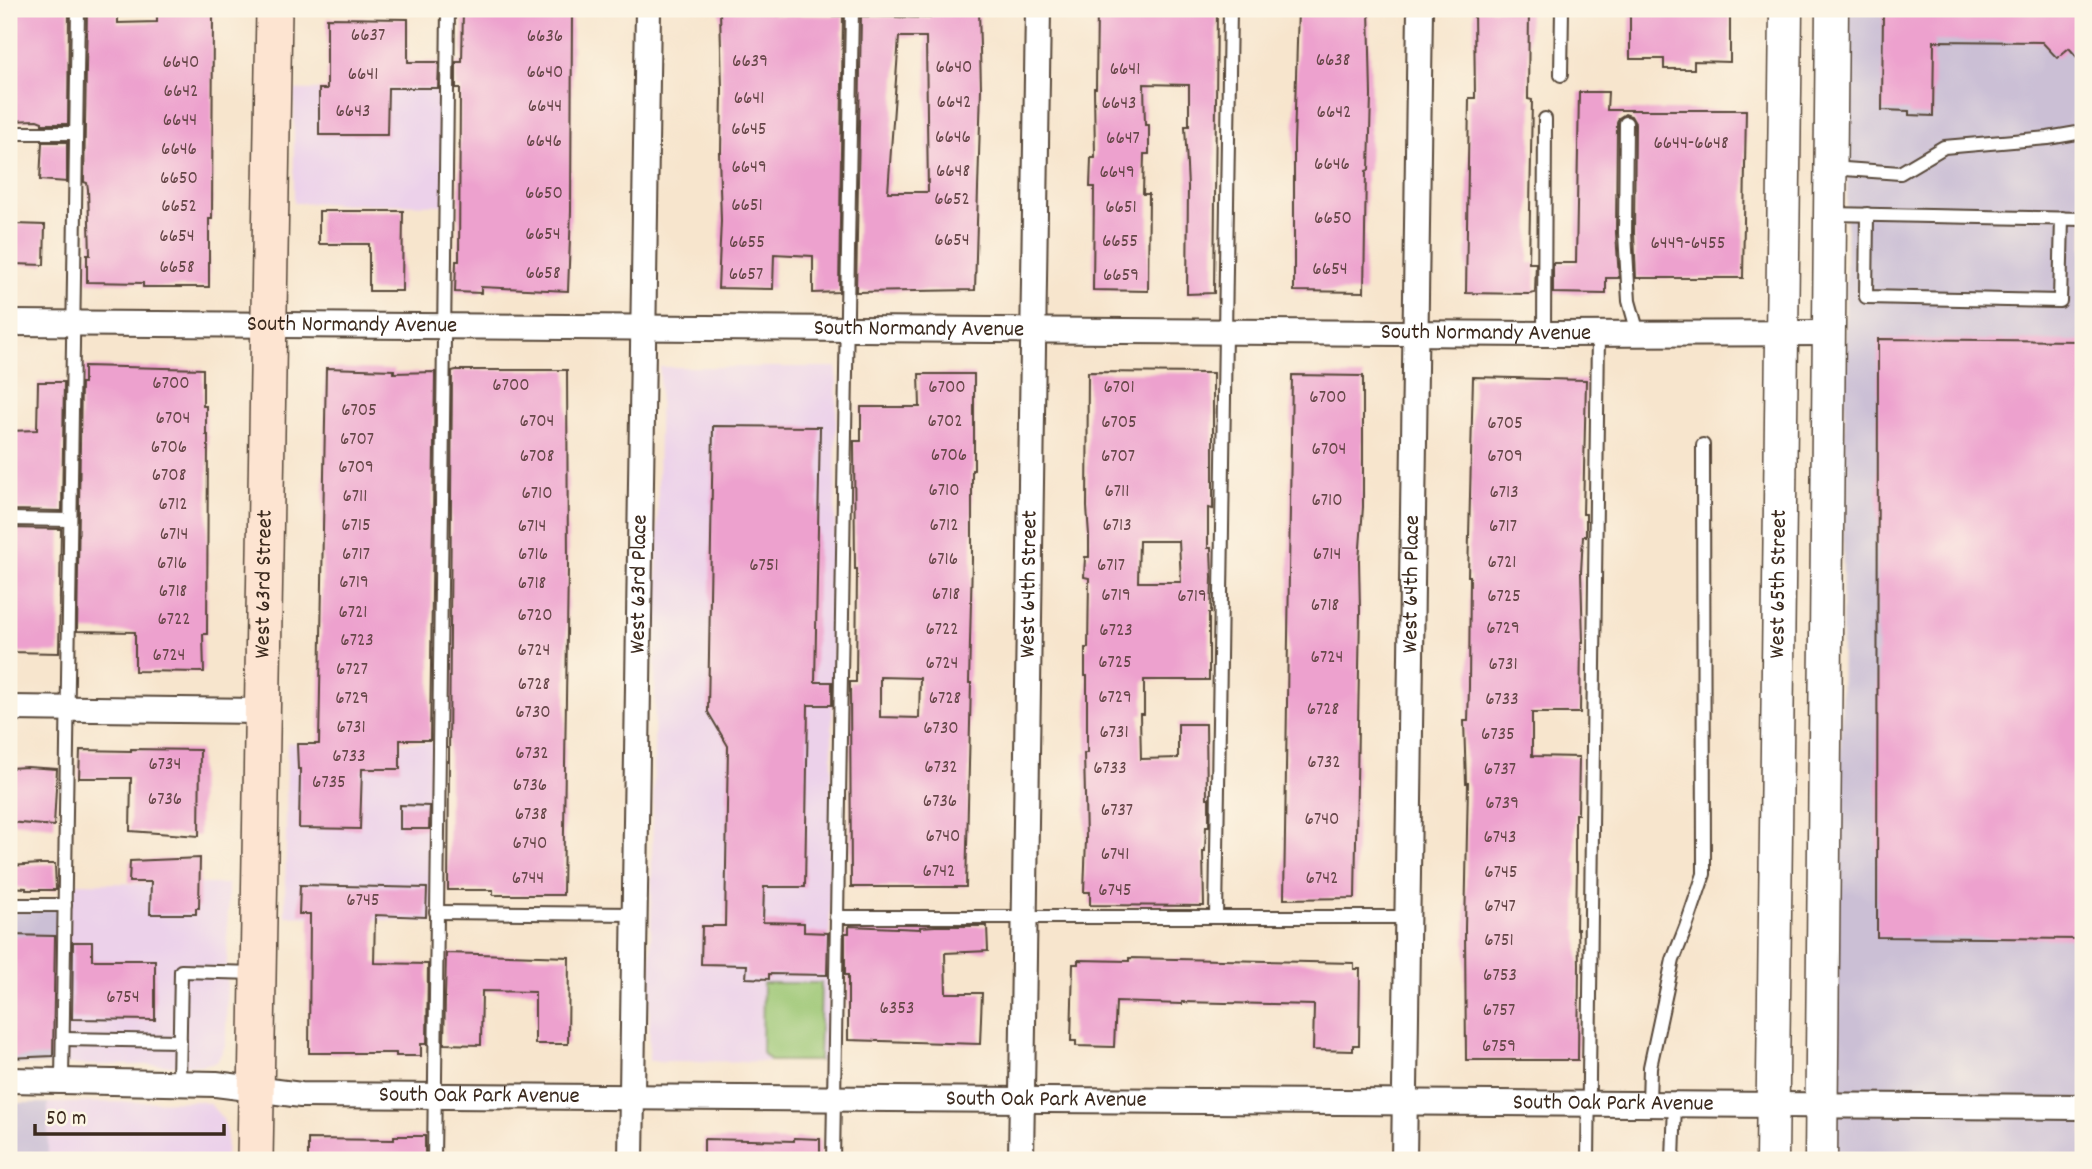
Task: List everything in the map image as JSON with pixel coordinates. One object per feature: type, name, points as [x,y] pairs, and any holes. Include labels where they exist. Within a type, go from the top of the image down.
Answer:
[{"type":"main road","name":"West 63rd Street","points":[[255,1160],[274,9]]},
{"type":"street","name":"West 63rd Place","points":[[631,1160],[648,9]]},
{"type":"street","name":"West 64th Street","points":[[1021,1160],[1038,9]]},
{"type":"street","name":"West 64th Place","points":[[1404,1160],[1420,9]]},
{"type":"street","name":"West 65th Street","points":[[1772,1160],[1786,9]]},
{"type":"street","name":"West 65th Street","points":[[1821,1160],[1832,9]]},
{"type":"street","name":"South Normandy Avenue","points":[[9,323],[1544,334],[1829,332]]},
{"type":"street","points":[[9,708],[262,711]]},
{"type":"street","name":"South Oak Park Avenue","points":[[9,1080],[179,1082],[256,1087],[301,1095],[2083,1107]]},
{"type":"lane","points":[[62,1080],[78,9]]},
{"type":"lane","points":[[433,1160],[448,9]]},
{"type":"lane","points":[[833,1160],[852,9]]},
{"type":"lane","points":[[1216,917],[1230,9]]},
{"type":"lane","points":[[1561,75],[1562,9]]},
{"type":"lane","points":[[1544,334],[1545,119]]},
{"type":"lane","points":[[1626,123],[1625,233],[1629,301],[1639,334]]},
{"type":"lane","points":[[1831,168],[1900,173],[1944,147],[2048,138],[2083,132]]},
{"type":"lane","points":[[9,133],[76,133]]},
{"type":"lane","points":[[1830,214],[2083,219]]},
{"type":"lane","points":[[1867,214],[1866,297],[2060,301],[2062,218]]},
{"type":"lane","points":[[1588,1160],[1598,334]]},
{"type":"lane","points":[[1649,1103],[1650,1067],[1672,960],[1704,874],[1703,445]]},
{"type":"lane","points":[[9,519],[70,520]]},
{"type":"lane","points":[[9,905],[65,905]]},
{"type":"lane","points":[[436,912],[635,914]]},
{"type":"lane","points":[[836,917],[1407,917]]},
{"type":"lane","points":[[179,1082],[181,971],[257,973]]},
{"type":"lane","points":[[63,1039],[180,1041]]},
{"type":"lane","points":[[1673,1160],[1675,1103]]},
{"type":"shaded area","points":[[1849,9],[2083,9],[2083,1160],[1836,1160]]},
{"type":"shaded area","points":[[447,88],[445,205],[294,203],[294,90]]},
{"type":"shaded area","points":[[660,367],[837,367],[828,1062],[649,1061]]},
{"type":"shaded area","points":[[287,743],[435,743],[432,922],[285,916]]},
{"type":"shaded area","points":[[68,883],[228,884],[226,1044],[217,1062],[200,1065],[66,1065]]},
{"type":"shaded area","points":[[9,907],[68,907],[66,1065],[9,1064]]},
{"type":"shaded area","points":[[199,1101],[210,1104],[223,1119],[227,1132],[226,1160],[48,1160],[48,1103]]},
{"type":"shaded area","points":[[9,1103],[48,1103],[48,1160],[9,1160]]},
{"type":"green space","points":[[763,983],[821,983],[819,1061],[771,1061],[762,1052]]},
{"type":"building","points":[[9,9],[69,9],[68,124],[42,124],[37,120],[9,121]]},
{"type":"building","points":[[87,9],[118,9],[118,23],[157,22],[157,9],[213,9],[209,287],[143,287],[143,283],[87,282],[87,255],[90,255],[88,189],[87,183],[84,182]]},
{"type":"building","points":[[463,9],[572,9],[568,291],[481,287],[481,293],[455,292],[456,261],[459,261],[460,88],[456,88],[456,62],[462,62]]},
{"type":"building","points":[[930,9],[979,9],[981,88],[975,290],[856,292],[861,16],[930,18]],"holes":[[[899,37],[926,37],[928,192],[888,192]]]},
{"type":"building","points":[[1097,9],[1217,9],[1214,293],[1187,294],[1188,187],[1185,126],[1189,126],[1189,85],[1144,84],[1145,125],[1149,125],[1149,154],[1144,154],[1143,194],[1149,194],[1148,291],[1093,290],[1094,187],[1090,187],[1091,158],[1095,158]]},
{"type":"building","points":[[1298,9],[1369,9],[1371,95],[1369,170],[1366,171],[1364,292],[1294,291]]},
{"type":"building","points":[[1474,9],[1529,9],[1528,99],[1532,100],[1529,263],[1536,263],[1535,293],[1466,293],[1469,98],[1475,98]]},
{"type":"building","points":[[1630,9],[1730,9],[1730,62],[1694,61],[1694,69],[1664,69],[1664,59],[1630,59]]},
{"type":"building","points":[[1883,9],[2083,9],[2083,64],[2069,48],[2057,58],[2042,42],[1934,41],[1933,116],[1909,115],[1909,111],[1882,110]]},
{"type":"building","points":[[720,10],[774,12],[774,15],[843,16],[839,292],[813,293],[813,256],[774,254],[773,289],[718,288],[722,89]]},
{"type":"building","points":[[327,18],[408,19],[408,62],[439,62],[438,88],[388,88],[387,135],[319,135],[319,89],[327,89]]},
{"type":"building","points":[[1579,92],[1608,92],[1607,110],[1746,110],[1743,278],[1636,278],[1635,123],[1631,116],[1625,114],[1617,123],[1616,233],[1619,278],[1606,278],[1606,294],[1553,293],[1553,263],[1576,263]]},
{"type":"building","points":[[42,142],[67,142],[67,182],[40,180]]},
{"type":"building","points":[[319,211],[403,211],[402,291],[369,291],[369,244],[319,244]]},
{"type":"building","points":[[15,224],[45,225],[44,265],[14,264]]},
{"type":"building","points":[[1878,339],[2083,341],[2083,939],[1877,937]]},
{"type":"building","points":[[84,366],[203,369],[203,406],[206,406],[208,435],[207,634],[203,634],[204,672],[135,671],[135,632],[77,631],[81,383],[84,383]]},
{"type":"building","points":[[326,368],[394,370],[394,373],[435,372],[430,740],[400,740],[400,769],[362,769],[360,829],[299,828],[300,769],[297,744],[319,744]]},
{"type":"building","points":[[567,370],[568,568],[563,895],[493,895],[493,890],[448,890],[452,371]]},
{"type":"building","points":[[1088,372],[1213,373],[1213,509],[1208,508],[1208,548],[1211,548],[1212,577],[1209,680],[1144,680],[1144,714],[1140,714],[1141,759],[1178,758],[1178,724],[1206,724],[1209,826],[1206,826],[1203,851],[1204,906],[1090,905],[1090,892],[1084,892],[1084,753],[1087,753],[1085,648],[1088,648],[1089,578],[1084,577],[1085,557],[1089,557]],"holes":[[[1139,541],[1179,541],[1181,582],[1138,582]]]},
{"type":"building","points":[[919,374],[974,374],[966,887],[851,887],[850,682],[856,682],[857,569],[854,441],[861,441],[861,407],[920,407]],"holes":[[[880,677],[920,678],[919,718],[880,717]]]},
{"type":"building","points":[[1292,375],[1363,376],[1355,898],[1284,899]]},
{"type":"building","points":[[1473,377],[1586,380],[1583,514],[1586,514],[1586,536],[1583,536],[1581,572],[1583,642],[1580,713],[1532,713],[1532,756],[1579,757],[1578,814],[1575,814],[1579,964],[1578,1060],[1466,1060],[1468,783],[1464,721],[1468,721],[1469,687],[1468,576]]},
{"type":"building","points":[[38,382],[64,382],[62,511],[9,510],[9,431],[37,430]]},
{"type":"building","points":[[713,426],[820,427],[815,682],[832,682],[832,705],[808,705],[805,887],[764,887],[763,922],[804,923],[804,932],[828,933],[827,975],[769,974],[769,979],[746,978],[747,965],[701,964],[702,926],[725,926],[728,746],[708,712]]},
{"type":"building","points":[[9,528],[61,529],[59,653],[9,652]]},
{"type":"building","points":[[80,750],[200,750],[199,836],[130,831],[131,778],[79,778]]},
{"type":"building","points":[[9,768],[57,769],[54,826],[9,822]]},
{"type":"building","points":[[400,805],[430,806],[429,829],[400,829]]},
{"type":"building","points":[[200,858],[199,908],[196,908],[196,914],[150,914],[151,882],[129,882],[130,861]]},
{"type":"building","points":[[55,864],[56,890],[9,887],[9,866]]},
{"type":"building","points":[[300,885],[427,888],[426,917],[375,915],[374,963],[428,964],[427,1044],[421,1044],[421,1056],[396,1056],[396,1053],[309,1053],[310,914],[299,914]]},
{"type":"building","points":[[849,926],[920,929],[935,926],[987,926],[988,951],[945,953],[946,993],[982,993],[980,1044],[848,1040],[845,933],[849,933]]},
{"type":"building","points":[[9,935],[55,936],[53,1056],[9,1058]]},
{"type":"building","points":[[73,942],[92,942],[92,960],[155,960],[155,1020],[72,1019]]},
{"type":"building","points":[[446,953],[569,957],[568,1044],[535,1044],[535,992],[482,991],[481,1045],[444,1044]]},
{"type":"building","points":[[1129,958],[1354,963],[1354,969],[1360,969],[1359,1045],[1353,1045],[1353,1051],[1313,1050],[1314,1005],[1116,1002],[1114,1047],[1076,1046],[1076,1041],[1071,1041],[1073,964],[1078,964],[1078,960],[1129,961]]},
{"type":"building","points":[[394,1136],[425,1136],[425,1160],[308,1160],[308,1139],[394,1140]]},
{"type":"building","points":[[794,1138],[820,1139],[820,1160],[704,1160],[704,1139],[794,1141]]}]
